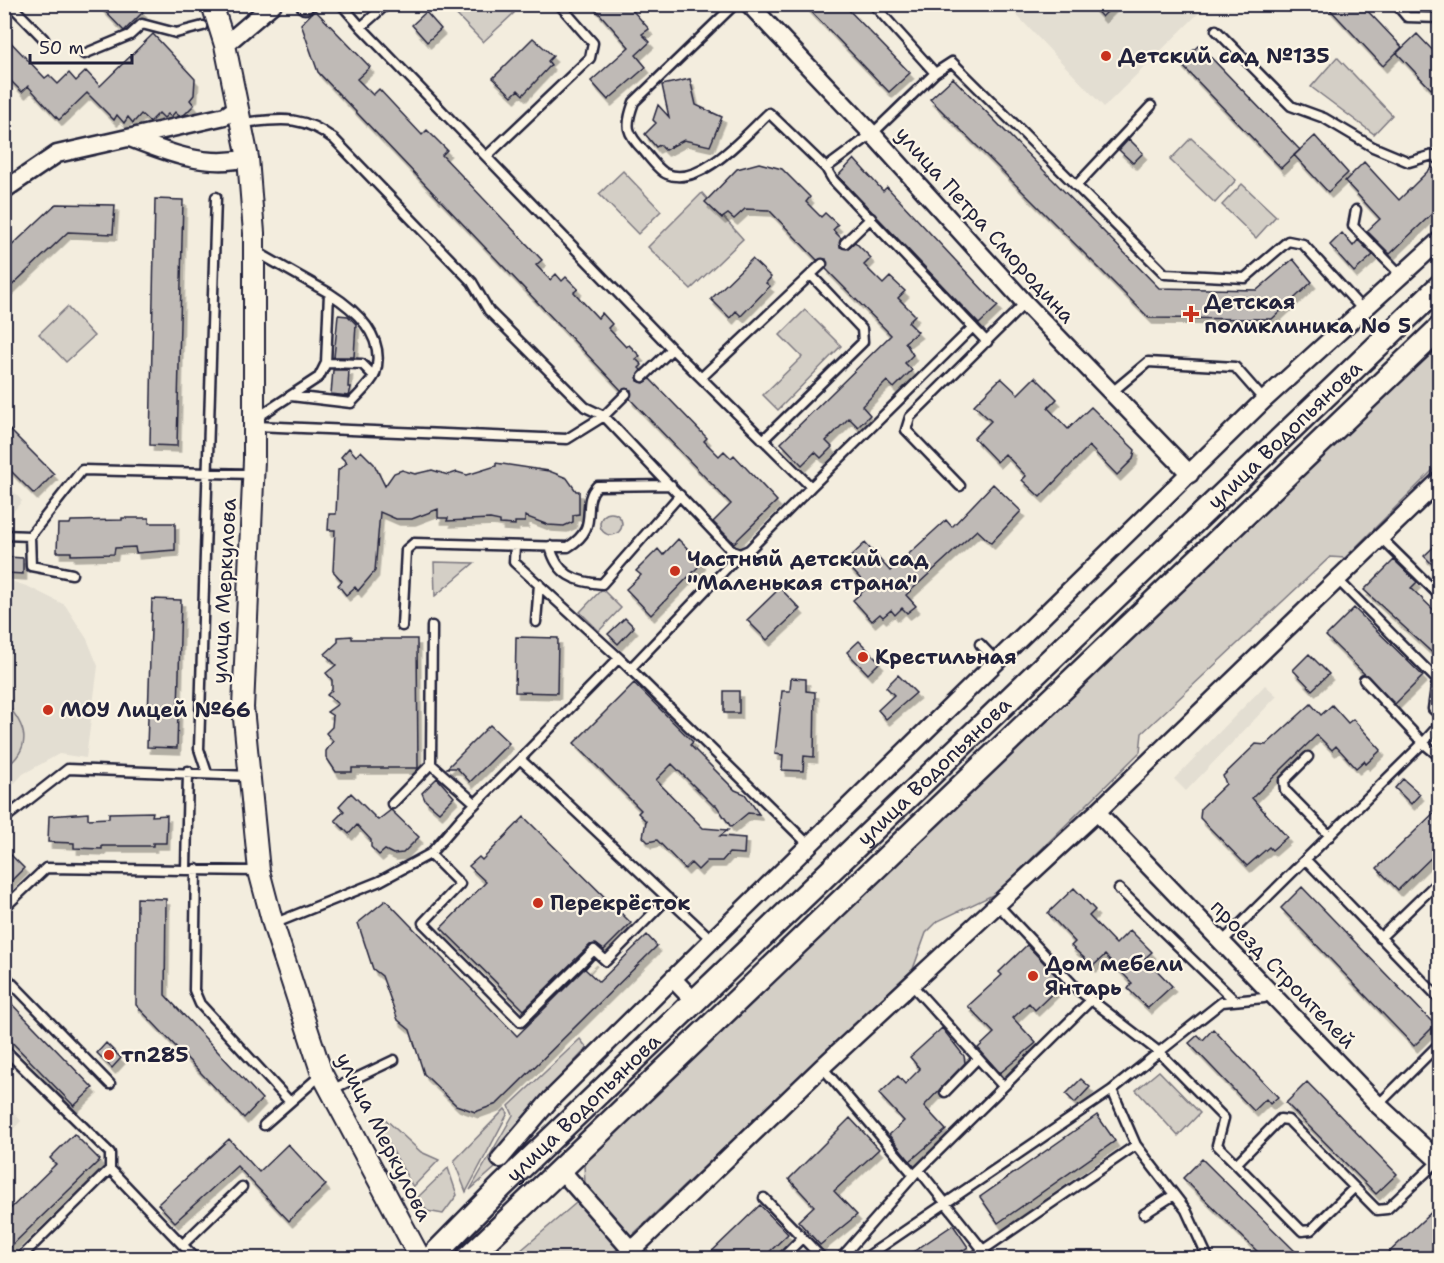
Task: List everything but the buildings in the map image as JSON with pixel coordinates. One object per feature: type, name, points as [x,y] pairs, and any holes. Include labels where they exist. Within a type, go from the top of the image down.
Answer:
[{"type":"main road","name":"улица Водопьянова","points":[[431,1258],[502,1186],[694,1001],[1440,286]]},
{"type":"main road","name":"улица Водопьянова","points":[[468,1258],[1440,328]]},
{"type":"street","name":"улица Меркулова","points":[[212,4],[225,45],[248,158],[255,251],[255,423],[243,708],[259,871],[273,924],[326,1082],[420,1258]]},
{"type":"street","points":[[225,45],[273,4]]},
{"type":"street","name":"улица Петра Смородина","points":[[749,4],[872,134],[1025,303],[1190,474]]},
{"type":"street","points":[[4,190],[57,154],[225,116],[239,115]]},
{"type":"street","points":[[130,138],[183,158],[232,162],[248,158]]},
{"type":"street","points":[[500,1159],[551,1099],[1264,400],[1440,240]]},
{"type":"street","points":[[560,1168],[632,1256],[822,1067],[1097,812],[1336,578],[1440,480]]},
{"type":"street","name":"проезд Строителей","points":[[1097,812],[1378,1105],[1439,1162]]},
{"type":"street","points":[[673,979],[694,1001]]},
{"type":"lane","points":[[10,4],[44,39]]},
{"type":"lane","points":[[341,4],[672,349],[811,487]]},
{"type":"lane","points":[[361,27],[387,4]]},
{"type":"lane","points":[[487,156],[590,58],[593,43],[559,4]]},
{"type":"lane","points":[[735,4],[634,102],[626,123],[632,140],[666,174],[687,176],[702,172],[769,113],[826,168],[833,180],[987,342]]},
{"type":"lane","points":[[1396,4],[1407,17],[1440,18]]},
{"type":"lane","points":[[873,5],[935,74]]},
{"type":"lane","points":[[84,54],[130,35],[142,24],[177,33],[203,26]]},
{"type":"lane","points":[[1216,30],[1291,106],[1324,118],[1373,147],[1408,162],[1433,155],[1440,161]]},
{"type":"lane","points":[[826,168],[872,134],[935,74],[952,62],[1165,274],[1245,278],[1288,241],[1303,244],[1363,310]]},
{"type":"lane","points":[[1076,186],[1151,105]]},
{"type":"lane","points":[[239,115],[296,119],[317,126],[334,139],[472,282],[489,311],[585,406],[604,416],[732,550],[740,554]]},
{"type":"lane","points":[[207,773],[199,749],[216,197]]},
{"type":"lane","points":[[1356,210],[1353,226],[1401,275]]},
{"type":"lane","points":[[845,243],[871,218]]},
{"type":"lane","points":[[255,251],[346,303],[370,333],[378,355],[374,376],[351,403],[291,396]]},
{"type":"lane","points":[[702,377],[822,264]]},
{"type":"lane","points":[[763,440],[863,342],[862,329],[811,275]]},
{"type":"lane","points":[[255,423],[319,377],[326,363],[329,293]]},
{"type":"lane","points":[[960,486],[906,430],[910,417],[1025,303]]},
{"type":"lane","points":[[630,669],[740,554],[749,550],[973,327]]},
{"type":"lane","points":[[643,377],[672,349]]},
{"type":"lane","points":[[1110,393],[1148,362],[1235,367],[1264,400]]},
{"type":"lane","points":[[326,363],[362,364],[374,376]]},
{"type":"lane","points":[[255,423],[567,439],[604,416],[626,394]]},
{"type":"lane","points":[[72,574],[31,566],[30,536],[82,470],[253,474]]},
{"type":"lane","points":[[402,626],[406,550],[414,543],[568,547],[580,540],[587,528],[592,491],[597,486],[671,485]]},
{"type":"lane","points":[[550,546],[555,564],[571,577],[585,583],[602,584],[680,495]]},
{"type":"lane","points":[[4,535],[30,536]]},
{"type":"lane","points":[[1380,537],[1440,596]]},
{"type":"lane","points":[[515,546],[514,562],[630,669],[809,845]]},
{"type":"lane","points":[[1336,578],[1437,680],[1433,708],[1440,716]]},
{"type":"lane","points":[[536,622],[539,585]]},
{"type":"lane","points":[[392,804],[431,764],[432,626]]},
{"type":"lane","points":[[981,644],[998,662]]},
{"type":"lane","points":[[273,924],[380,880],[430,854],[475,803],[618,658]]},
{"type":"lane","points":[[1364,680],[1440,757]]},
{"type":"lane","points":[[1221,943],[1424,743],[1440,724]]},
{"type":"lane","points":[[1308,757],[1284,781],[1285,790],[1330,836]]},
{"type":"lane","points":[[520,759],[712,940]]},
{"type":"lane","points":[[431,764],[475,803]]},
{"type":"lane","points":[[4,819],[68,769],[188,771],[250,776]]},
{"type":"lane","points":[[186,870],[188,771]]},
{"type":"lane","points":[[430,854],[460,884],[423,923],[521,1022],[594,950],[606,961],[668,898]]},
{"type":"lane","points":[[1306,860],[1440,999]]},
{"type":"lane","points":[[4,908],[46,868],[259,871]]},
{"type":"lane","points":[[196,869],[194,990],[200,1005],[290,1102]]},
{"type":"lane","points":[[1380,938],[1440,880]]},
{"type":"lane","points":[[1119,889],[1234,1000]]},
{"type":"lane","points":[[997,904],[1077,989],[1159,1052],[1224,1118],[1217,1145],[1302,1231],[1311,1230],[1354,1188]]},
{"type":"lane","points":[[4,975],[110,1084]]},
{"type":"lane","points":[[911,984],[1004,1086]]},
{"type":"lane","points":[[865,1258],[1112,1090],[1222,1002],[1263,998],[1269,992]]},
{"type":"lane","points":[[841,1258],[916,1172],[1091,1000]]},
{"type":"lane","points":[[1378,1105],[1440,1043]]},
{"type":"lane","points":[[4,1049],[111,1153],[110,1169],[20,1258]]},
{"type":"lane","points":[[945,1092],[978,1058]]},
{"type":"lane","points":[[264,1125],[290,1102],[326,1082],[394,1060]]},
{"type":"lane","points":[[822,1067],[916,1172],[947,1202],[989,1258]]},
{"type":"lane","points":[[1112,1090],[1136,1145],[1186,1210],[1208,1258]]},
{"type":"lane","points":[[1236,1164],[1280,1119],[1288,1120],[1377,1210],[1388,1209],[1439,1162]]},
{"type":"lane","points":[[973,1258],[1136,1145]]},
{"type":"lane","points":[[110,1169],[195,1258]]},
{"type":"lane","points":[[183,1244],[242,1187]]},
{"type":"lane","points":[[1143,1214],[1174,1194]]},
{"type":"lane","points":[[764,1198],[822,1258]]},
{"type":"lane","points":[[782,1258],[802,1238]]},
{"type":"shaded area","points":[[447,5],[506,5],[514,13],[483,42]]},
{"type":"shaded area","name":"Детский сад №135","points":[[1007,5],[1207,5],[1104,107]]},
{"type":"shaded area","points":[[1337,57],[1392,115],[1374,134],[1311,87]]},
{"type":"shaded area","points":[[1191,138],[1236,180],[1215,203],[1170,160]]},
{"type":"shaded area","points":[[623,171],[661,211],[638,234],[599,194]]},
{"type":"shaded area","points":[[1242,184],[1276,216],[1256,238],[1222,205]]},
{"type":"shaded area","points":[[702,193],[743,239],[691,289],[648,247]]},
{"type":"shaded area","points":[[67,307],[94,336],[66,362],[39,334]]},
{"type":"shaded area","points":[[805,310],[841,346],[778,410],[763,395],[802,357],[780,335]]},
{"type":"shaded area","points":[[1439,338],[1439,464],[1345,558],[1330,557],[1142,733],[1140,752],[997,893],[938,921],[926,933],[913,969],[608,1258],[512,1258],[576,1203],[606,1210],[585,1184],[584,1164]]},
{"type":"shaded area","points":[[5,482],[22,501],[5,521]]},
{"type":"shaded area","points":[[607,513],[615,513],[622,520],[622,528],[615,535],[607,535],[600,528],[600,520]]},
{"type":"shaded area","points":[[434,562],[474,563],[435,596]]},
{"type":"shaded area","name":"МОУ Лицей №66","points":[[5,579],[29,587],[65,605],[87,639],[98,666],[86,758],[59,754],[23,774],[5,794]]},
{"type":"shaded area","points":[[602,589],[621,608],[599,631],[580,612]]},
{"type":"shaded area","points":[[1265,685],[1277,696],[1186,791],[1174,779]]},
{"type":"shaded area","points":[[5,702],[18,719],[24,736],[20,752],[5,768]]},
{"type":"shaded area","points":[[580,1039],[587,1048],[531,1108],[495,1168],[470,1190],[513,1115],[509,1106]]},
{"type":"shaded area","points":[[1159,1071],[1200,1113],[1178,1136],[1136,1090]]},
{"type":"shaded area","points":[[5,1102],[21,1121],[4,1138]]},
{"type":"shaded area","points":[[505,1109],[508,1113],[466,1192],[454,1161]]},
{"type":"shaded area","points":[[383,1117],[421,1152],[439,1160],[413,1187],[376,1121]]},
{"type":"shaded area","points":[[448,1168],[457,1195],[443,1214],[427,1211],[418,1197]]},
{"type":"place","name":"Детский сад №135","points":[[1106,56]]},
{"type":"place","name":"Детская поликлиника No 5","points":[[1191,314]]},
{"type":"place","name":"Частный детский сад \"Маленькая страна\"","points":[[675,571]]},
{"type":"place","name":"Крестильная","points":[[863,657]]},
{"type":"place","name":"МОУ Лицей №66","points":[[48,710]]},
{"type":"place","name":"Перекрёсток","points":[[538,903]]},
{"type":"place","name":"Дом мебели Янтарь","points":[[1033,976]]},
{"type":"place","name":"тп285","points":[[109,1055]]}]
